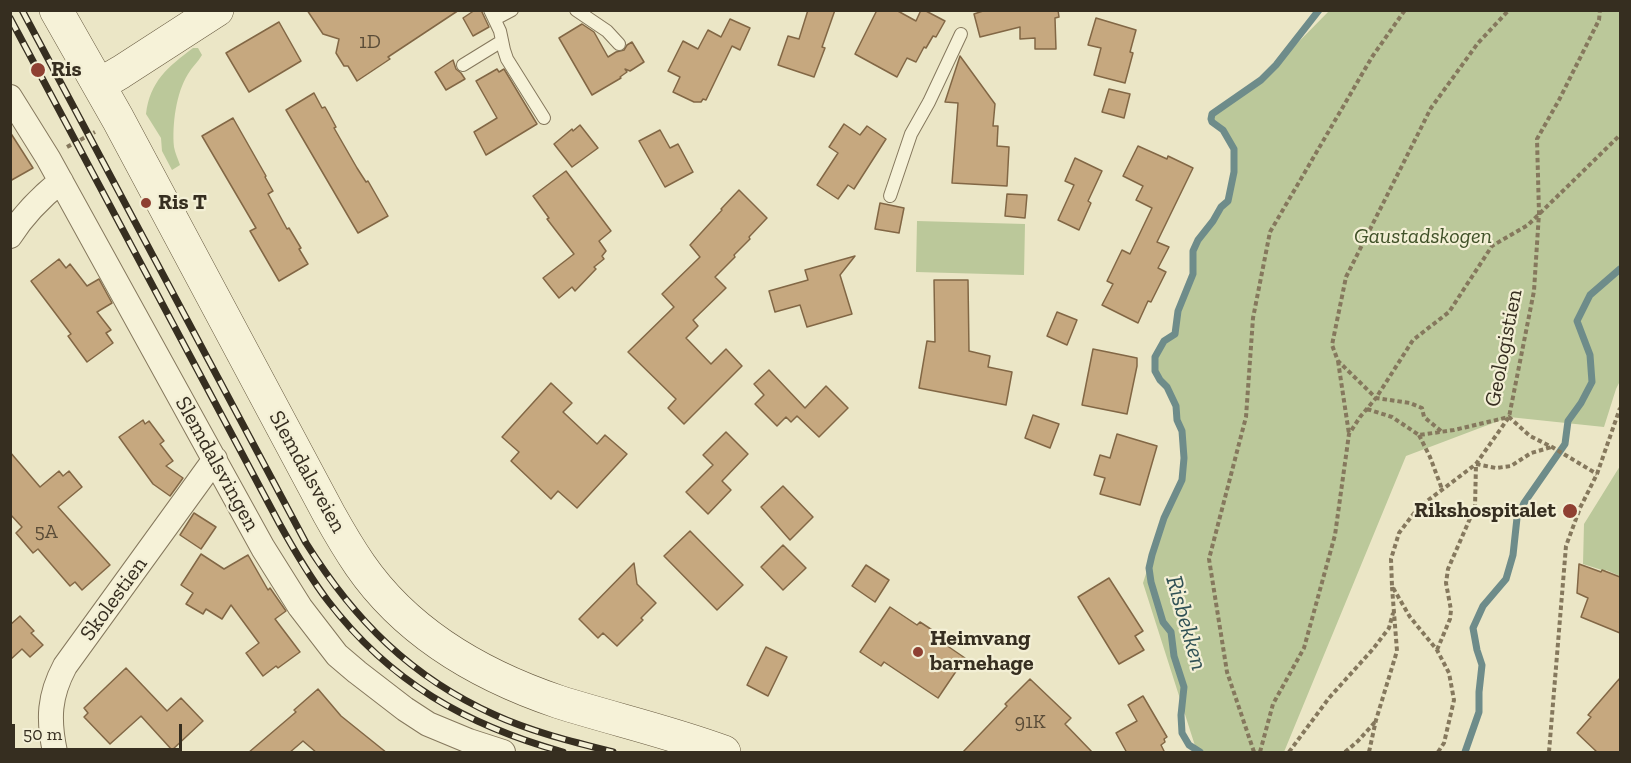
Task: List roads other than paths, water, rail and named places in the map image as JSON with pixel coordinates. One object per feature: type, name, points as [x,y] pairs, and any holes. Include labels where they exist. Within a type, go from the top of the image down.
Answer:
[{"type":"main road","name":"Slemdalsveien","points":[[56,10],[99,85],[329,514],[375,585],[421,630],[449,650],[504,681],[558,701],[673,735],[724,753]]},
{"type":"main road","points":[[99,85],[217,10]]},
{"type":"street","name":"Slemdalsvingen","points":[[10,97],[61,181],[280,578],[300,607],[337,655],[383,693],[428,724],[503,753]]},
{"type":"street","points":[[10,236],[36,202],[61,181]]},
{"type":"street","name":"Skolestien","points":[[55,753],[51,705],[58,679],[65,666],[214,459]]},
{"type":"lane","points":[[512,10],[493,15],[500,31],[507,59],[544,118]]},
{"type":"lane","points":[[576,10],[607,31],[619,44]]},
{"type":"lane","points":[[890,195],[911,134],[961,34]]},
{"type":"lane","points":[[463,65],[502,41]]},
{"type":"waterway","name":"Risbekken","points":[[1200,752],[1189,745],[1182,733],[1184,687],[1174,656],[1171,632],[1163,622],[1149,568],[1164,518],[1182,480],[1184,458],[1182,431],[1177,420],[1176,406],[1167,387],[1155,371],[1155,357],[1164,341],[1175,334],[1178,311],[1193,274],[1193,251],[1198,240],[1221,207],[1228,201],[1234,172],[1234,149],[1223,130],[1212,122],[1212,114],[1261,80],[1276,65],[1319,10]]},
{"type":"waterway","points":[[1465,752],[1479,712],[1482,665],[1473,628],[1483,606],[1506,579],[1513,555],[1517,518],[1524,503],[1565,444],[1568,421],[1592,382],[1590,355],[1577,321],[1590,295],[1620,269]]},
{"type":"railway","points":[[22,10],[306,543],[344,597],[387,644],[437,683],[465,700],[524,727],[613,752]]},
{"type":"railway","points":[[10,18],[279,523],[302,563],[328,601],[377,655],[432,697],[494,728],[563,752]]},
{"type":"place","name":"Ris","points":[[38,70]]},
{"type":"place","name":"Ris T","points":[[146,203]]},
{"type":"place","name":"Rikshospitalet","points":[[1570,511]]},
{"type":"place","name":"Heimvang barnehage","points":[[918,652]]},
{"type":"park label","name":"Gaustadskogen","points":[[1423,237]]}]
